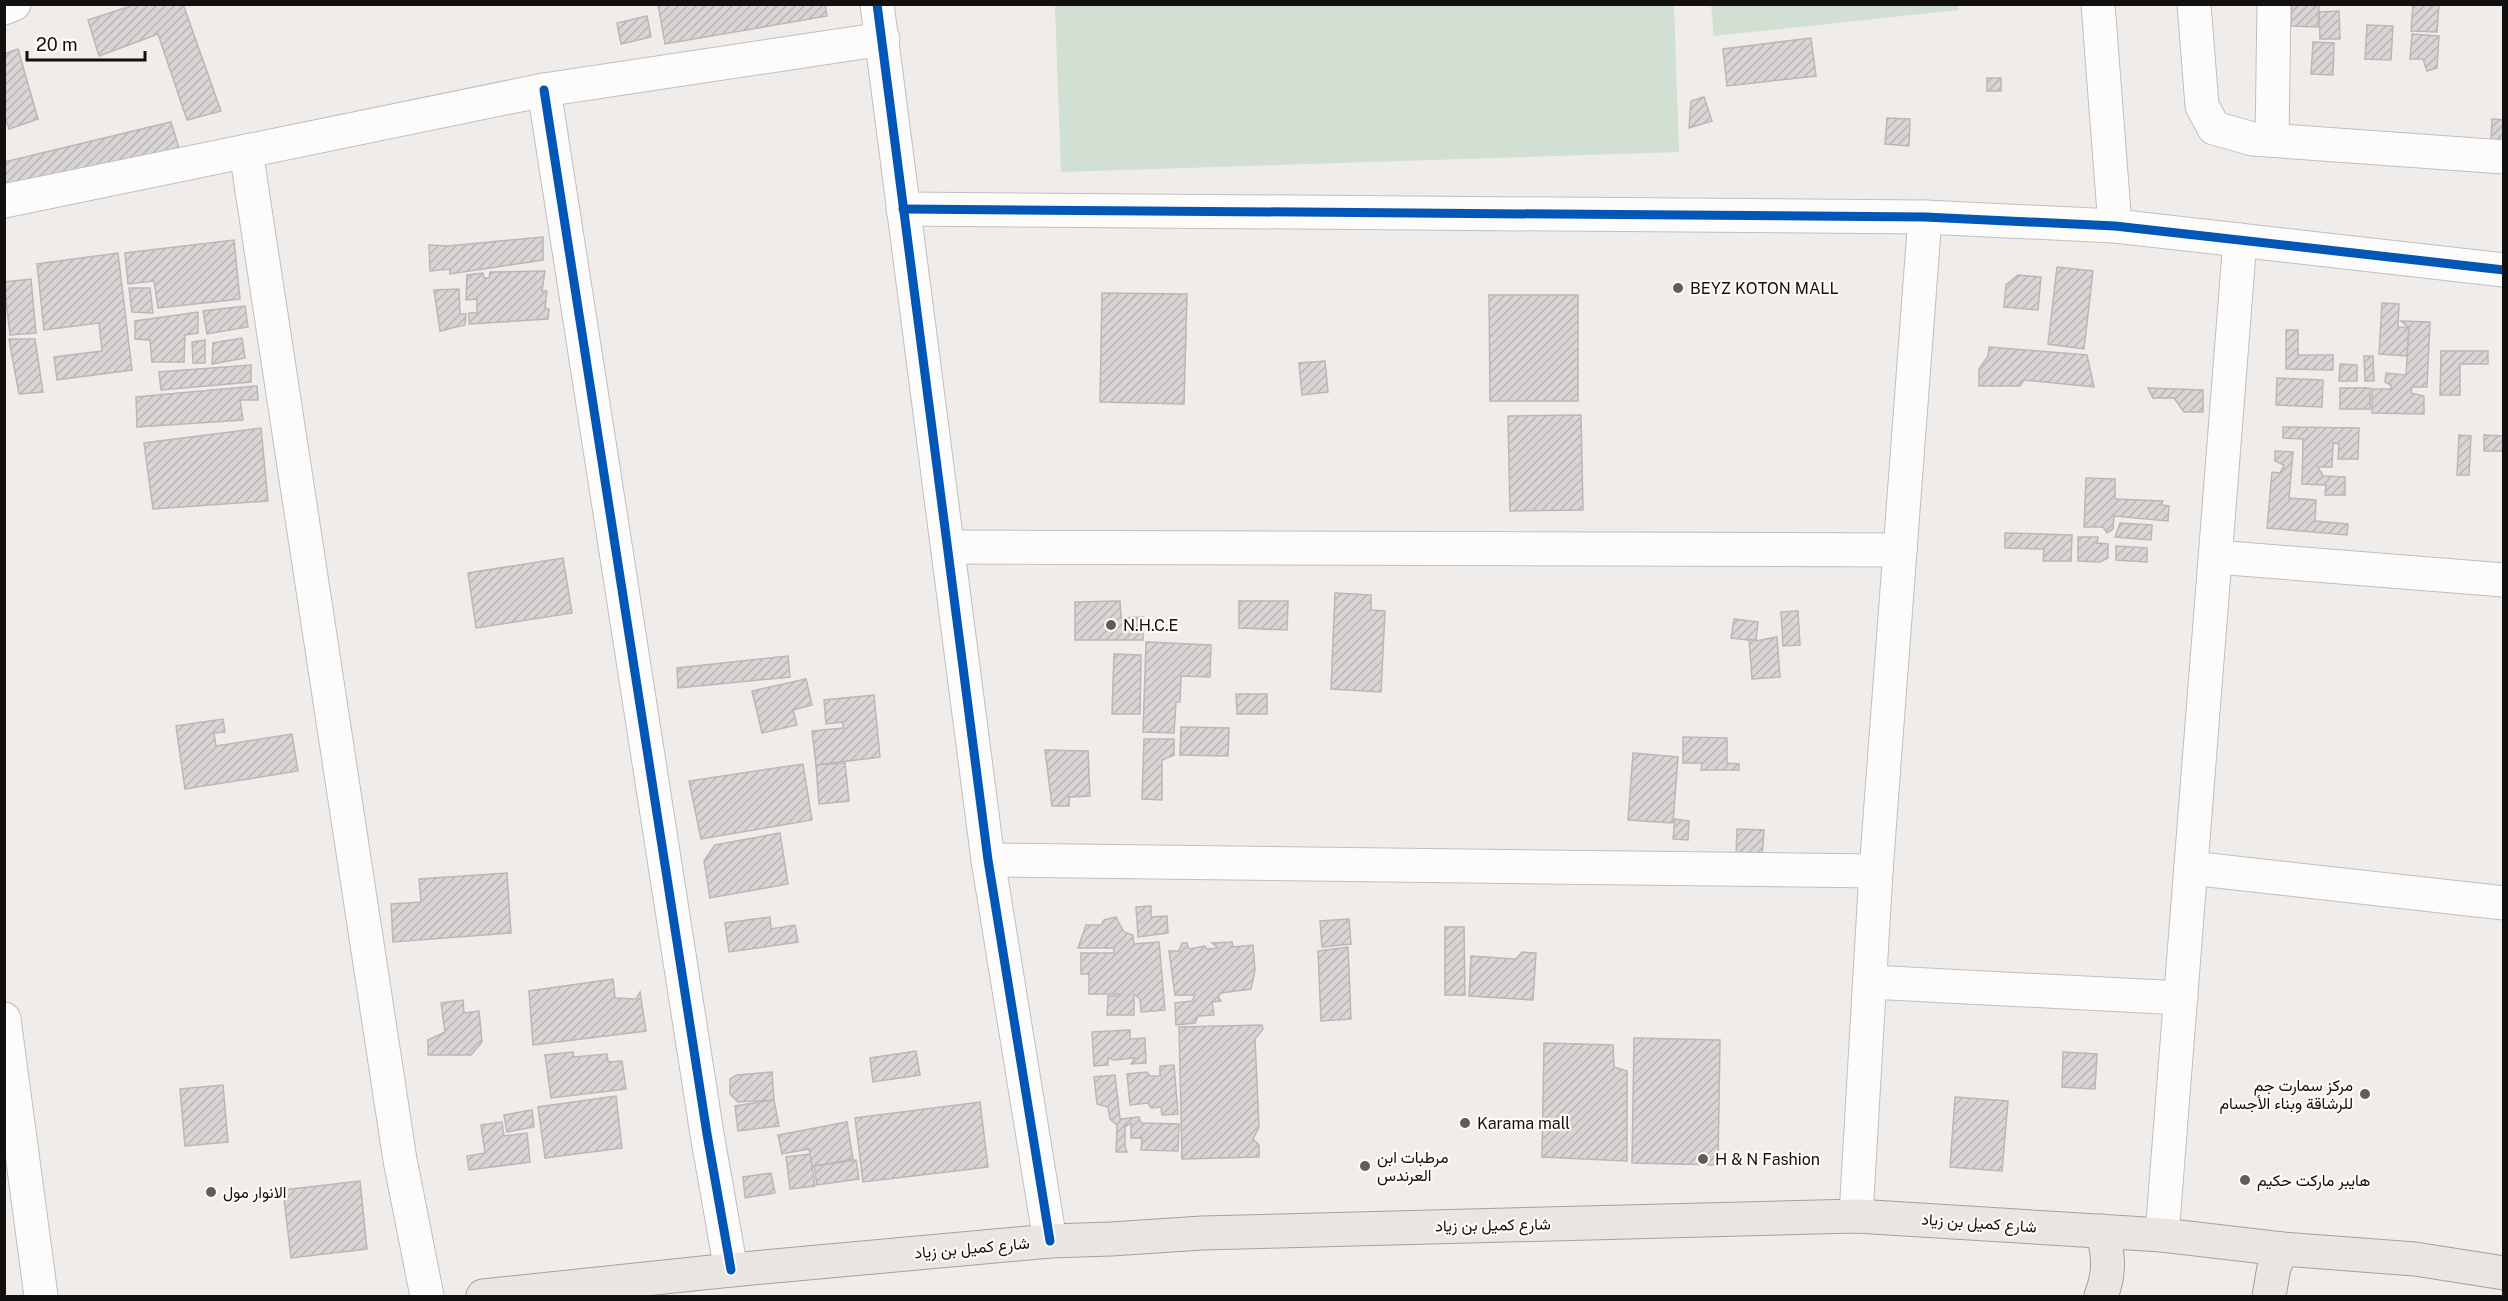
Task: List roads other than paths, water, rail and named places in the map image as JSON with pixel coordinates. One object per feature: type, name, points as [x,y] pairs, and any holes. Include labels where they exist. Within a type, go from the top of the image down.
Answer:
[{"type":"main road","name":"شارع كميل بن زياد","points":[[483,1296],[634,1288],[731,1270],[1050,1241],[1202,1233],[1856,1216],[2162,1235],[2282,1249],[2415,1259],[2504,1273]]},
{"type":"main road","points":[[2101,1296],[2108,1269],[2107,1249],[2102,1231]]},
{"type":"main road","points":[[2269,1296],[2274,1266],[2282,1249]]},
{"type":"street","points":[[4,8],[15,4]]},
{"type":"street","points":[[877,4],[884,39],[903,209],[949,547],[988,860],[1050,1241]]},
{"type":"street","points":[[2098,4],[2115,226]]},
{"type":"street","points":[[2194,4],[2202,106],[2214,128],[2253,139],[2504,157]]},
{"type":"street","points":[[2272,140],[2274,4]]},
{"type":"street","points":[[4,201],[544,90],[884,39]]},
{"type":"street","points":[[544,90],[703,1110],[731,1270]]},
{"type":"street","points":[[246,151],[400,1160],[428,1296]]},
{"type":"street","points":[[903,209],[1925,217],[2115,226],[2504,270]]},
{"type":"street","points":[[1856,1216],[1876,870],[1925,217]]},
{"type":"street","points":[[2162,1235],[2240,240]]},
{"type":"street","points":[[949,547],[1900,550]]},
{"type":"street","points":[[2216,556],[2504,580]]},
{"type":"street","points":[[988,860],[1876,870]]},
{"type":"street","points":[[2191,868],[2504,903]]},
{"type":"street","points":[[1870,982],[2181,998]]},
{"type":"street","points":[[4,1019],[41,1296]]},
{"type":"place","name":"BEYZ KOTON MALL","points":[[1678,288]]},
{"type":"place","name":"N.H.C.E","points":[[1111,625]]},
{"type":"place","name":"مركز سمارت جم للرشاقة وبناء الأجسام","points":[[2365,1094]]},
{"type":"place","name":"Karama mall","points":[[1465,1123]]},
{"type":"place","name":"H & N Fashion","points":[[1703,1159]]},
{"type":"place","name":"مرطبات ابن العرندس","points":[[1365,1166]]},
{"type":"place","name":"هایبر مارکت حکیم","points":[[2245,1180]]},
{"type":"place","name":"الانوار مول","points":[[211,1192]]}]
